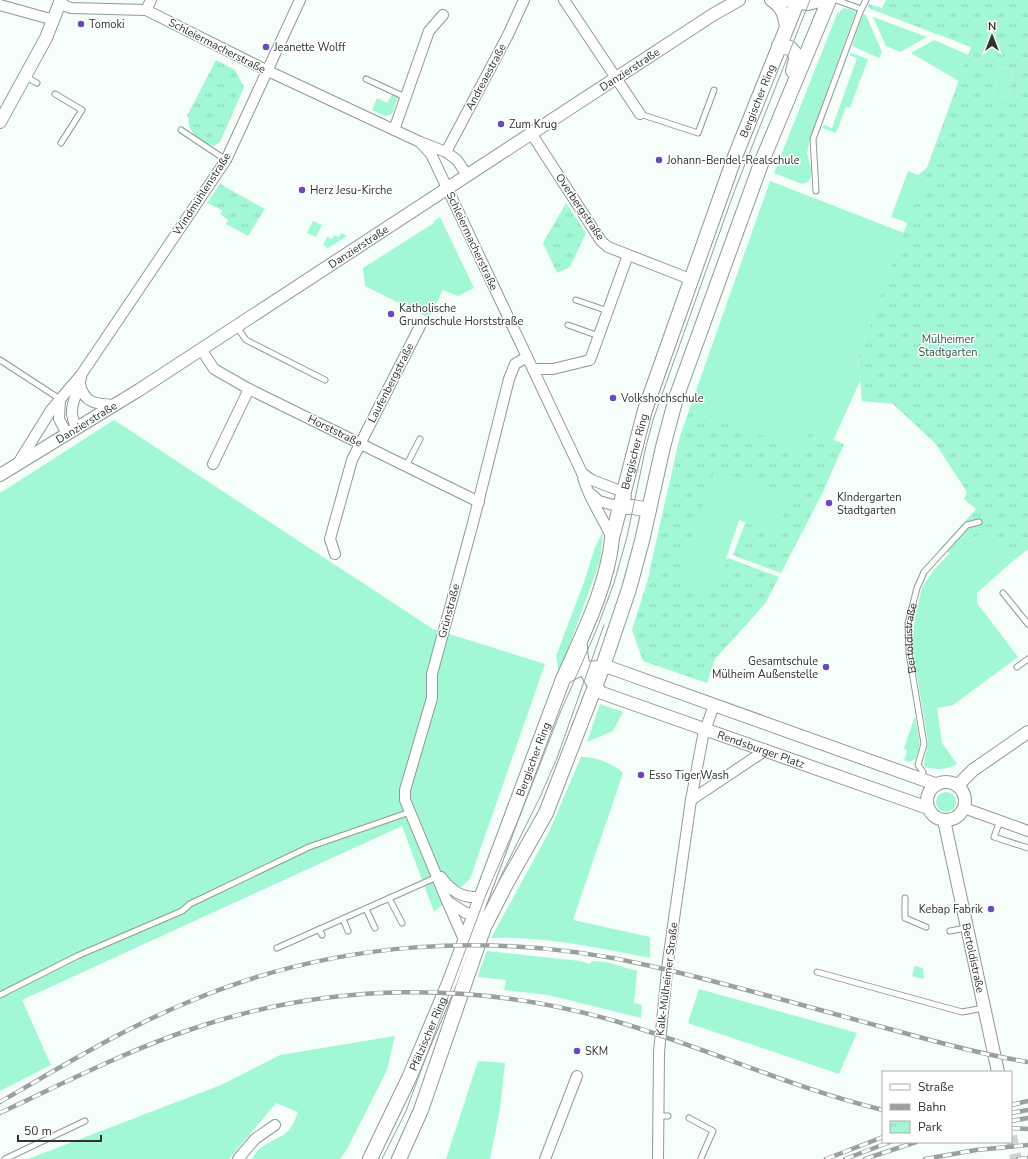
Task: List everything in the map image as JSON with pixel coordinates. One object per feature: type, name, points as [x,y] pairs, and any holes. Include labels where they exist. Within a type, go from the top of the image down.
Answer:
[{"type":"main road","points":[[490,914],[546,813],[603,666],[629,588],[676,398],[730,245],[788,95],[829,0]]},
{"type":"main road","name":"Bergischer Ring","points":[[478,906],[563,679],[581,638],[599,590],[611,550],[612,538],[626,507],[623,492],[645,410],[690,279],[786,27],[793,1]]},
{"type":"main road","points":[[779,46],[790,48],[797,56],[788,82],[788,95]]},
{"type":"main road","points":[[626,507],[649,510]]},
{"type":"main road","name":"Pfälzischer Ring","points":[[370,1159],[409,1078],[465,942],[478,906]]},
{"type":"main road","name":"Pfälzischer Ring","points":[[399,1159],[421,1110],[484,927],[490,914]]},
{"type":"street","points":[[1,118],[54,20],[60,2],[71,8],[146,10],[151,0]]},
{"type":"street","name":"Windmühlenstraße","points":[[17,465],[60,399],[81,379],[226,160],[300,0]]},
{"type":"street","name":"Andreaestraße","points":[[446,152],[508,35],[524,0]]},
{"type":"street","points":[[564,0],[640,114]]},
{"type":"street","name":"Danzierstraße","points":[[714,14],[726,0]]},
{"type":"street","name":"Danzierstraße","points":[[0,475],[115,405],[615,78],[714,14],[739,0]]},
{"type":"street","points":[[771,0],[777,4],[784,13],[786,27]]},
{"type":"street","points":[[793,1],[808,4],[824,0]]},
{"type":"street","points":[[0,5],[54,20]]},
{"type":"street","name":"Schleiermacherstraße","points":[[146,10],[268,71],[420,142],[446,152],[457,160],[467,175]]},
{"type":"street","points":[[394,130],[429,31],[443,15]]},
{"type":"street","name":"Overbergstraße","points":[[531,133],[601,240],[608,247],[690,279]]},
{"type":"street","name":"Schleiermacherstraße","points":[[420,142],[431,154],[582,472],[588,491],[612,538]]},
{"type":"street","points":[[533,369],[553,369],[590,360],[628,255]]},
{"type":"street","name":"Laufenbergstraße","points":[[335,554],[330,539],[352,460],[420,326]]},
{"type":"street","name":"Horststraße","points":[[202,349],[214,369],[249,389],[479,502]]},
{"type":"street","name":"Grünstraße","points":[[465,942],[405,800],[405,790],[432,698],[432,674],[479,502],[509,379],[515,364],[527,357]]},
{"type":"street","points":[[81,379],[82,394],[89,400],[98,404],[115,405]]},
{"type":"street","name":"Windmühlenstraße","points":[[72,431],[71,413],[81,379]]},
{"type":"street","points":[[213,464],[249,389]]},
{"type":"street","points":[[60,399],[59,419],[72,431]]},
{"type":"street","points":[[582,472],[592,480],[623,492]]},
{"type":"street","points":[[588,491],[599,501],[626,507]]},
{"type":"street","points":[[581,638],[581,655],[585,669],[595,687]]},
{"type":"street","points":[[563,679],[575,671],[603,666],[611,668],[935,784]]},
{"type":"street","name":"Rendsburger Platz","points":[[595,687],[602,693],[928,808]]},
{"type":"street","name":"Kalk-Mülheimer Straße","points":[[658,1159],[663,1116],[659,1052],[667,976],[691,800],[705,729],[714,705]]},
{"type":"street","points":[[958,785],[973,770],[1028,732]]},
{"type":"street","points":[[691,800],[766,750]]},
{"type":"street","points":[[944,781],[958,785],[965,794],[964,808],[960,815],[953,819],[944,820],[932,815],[928,808],[927,795],[935,784],[944,781]]},
{"type":"street","points":[[964,808],[1028,831]]},
{"type":"street","name":"Bertoldistraße","points":[[944,820],[998,1071]]},
{"type":"street","name":"Grünstraße","points":[[437,874],[447,886],[458,894],[470,899],[490,914]]},
{"type":"street","points":[[447,900],[455,907],[478,906]]},
{"type":"street","points":[[545,1159],[577,1076]]},
{"type":"street","points":[[238,1159],[255,1139],[275,1125]]},
{"type":"lane","points":[[836,0],[861,9]]},
{"type":"lane","points":[[816,191],[813,139],[861,9],[866,0]]},
{"type":"lane","points":[[25,76],[37,83]]},
{"type":"lane","points":[[366,79],[405,97]]},
{"type":"lane","points":[[640,114],[698,133],[714,90]]},
{"type":"lane","points":[[55,94],[82,110],[61,143]]},
{"type":"lane","points":[[181,130],[226,160]]},
{"type":"lane","points":[[576,300],[608,311]]},
{"type":"lane","points":[[568,325],[599,336]]},
{"type":"lane","points":[[237,326],[246,340],[325,380]]},
{"type":"lane","points":[[0,360],[60,399]]},
{"type":"lane","points":[[406,466],[420,439]]},
{"type":"lane","name":"Bertoldistraße","points":[[920,779],[923,772],[918,765],[924,744],[909,653],[908,623],[917,588],[924,572],[967,525],[979,522]]},
{"type":"lane","points":[[1003,593],[1028,624]]},
{"type":"lane","points":[[1018,667],[1028,659]]},
{"type":"lane","points":[[0,995],[77,956],[182,911],[190,904],[310,847],[410,812]]},
{"type":"lane","points":[[1000,821],[994,837],[1028,848]]},
{"type":"lane","points":[[277,948],[366,909],[437,874]]},
{"type":"lane","points":[[389,898],[402,923]]},
{"type":"lane","points":[[905,898],[905,918],[926,927]]},
{"type":"lane","points":[[366,909],[375,928]]},
{"type":"lane","points":[[343,919],[348,931]]},
{"type":"lane","points":[[950,931],[966,928]]},
{"type":"lane","points":[[319,929],[322,935]]},
{"type":"lane","points":[[817,972],[962,1012],[984,1008]]},
{"type":"lane","points":[[689,1118],[713,1131],[700,1158]]},
{"type":"lane","points":[[5,1159],[85,1121]]},
{"type":"green space","name":"Mülheimer Stadtgarten","points":[[886,0],[1028,0],[1028,551],[1027,550],[1014,560],[979,535],[950,553],[939,550],[976,509],[964,499],[967,492],[935,443],[893,404],[862,401],[858,358],[971,47],[868,8],[869,4],[882,8]],"holes":[[[1000,67],[1014,70],[1007,99],[993,95]]]},
{"type":"green space","points":[[844,8],[856,11],[810,138],[807,153],[812,172],[809,181],[802,184],[774,173],[837,14]]},
{"type":"green space","points":[[863,14],[866,15],[882,52],[879,58],[852,46]]},
{"type":"green space","points":[[873,17],[927,37],[900,52],[886,46]]},
{"type":"green space","points":[[934,40],[971,56],[917,226],[891,217],[908,171],[918,175],[927,168],[959,81],[911,53]]},
{"type":"green space","points":[[851,53],[868,59],[850,108],[846,107],[836,133],[822,128],[824,125],[832,128],[857,58],[849,55]]},
{"type":"green space","points":[[216,60],[235,70],[244,87],[220,142],[214,146],[200,140],[192,132],[189,118],[187,116]]},
{"type":"green space","points":[[1000,67],[1014,70],[1007,99],[993,95]]},
{"type":"green space","points":[[392,95],[398,97],[392,114],[385,116],[372,110],[377,98],[387,103]]},
{"type":"green space","points":[[770,181],[904,233],[858,358],[860,381],[828,452],[768,566],[735,554],[746,523],[739,520],[726,559],[764,573],[741,615],[651,577],[649,573],[680,436]]},
{"type":"green space","points":[[220,184],[265,209],[248,236],[226,224],[228,220],[220,214],[222,210],[207,203]]},
{"type":"green space","points":[[566,203],[586,233],[570,267],[557,273],[543,243]]},
{"type":"green space","points":[[440,217],[474,288],[458,296],[443,290],[429,318],[365,286],[363,268],[434,223],[433,222]]},
{"type":"green space","points":[[313,221],[322,225],[316,237],[307,233]]},
{"type":"green space","points":[[341,233],[347,236],[328,248],[323,245],[327,237],[332,239],[334,235],[339,237]]},
{"type":"green space","points":[[690,408],[803,450],[810,431],[844,444],[822,494],[781,573],[733,555],[745,523],[776,533],[791,494],[715,470],[677,579],[715,592],[728,558],[779,577],[765,604],[715,659],[707,683],[643,661],[632,630],[652,566]]},
{"type":"green space","points":[[114,420],[433,629],[545,664],[470,879],[434,912],[402,826],[22,1000],[51,1065],[0,1091],[0,493]]},
{"type":"green space","points":[[603,532],[600,561],[559,674],[556,656],[584,582],[595,547]]},
{"type":"green space","points":[[979,535],[1014,560],[977,593],[977,603],[1018,657],[953,705],[937,708],[942,743],[957,764],[945,768],[929,768],[925,767],[924,764],[928,742],[913,651],[914,623],[922,587],[934,570],[950,553]]},
{"type":"green space","points":[[600,704],[623,712],[613,731],[587,742]]},
{"type":"green space","points":[[915,716],[920,745],[916,758],[910,762],[904,760],[907,751],[904,748]]},
{"type":"green space","points":[[581,757],[604,761],[619,769],[623,773],[573,920],[650,937],[650,958],[551,941],[491,938],[549,832]]},
{"type":"green space","points":[[942,792],[950,792],[956,798],[956,806],[950,812],[942,812],[936,806],[936,798]]},
{"type":"green space","points":[[487,951],[580,961],[590,964],[592,961],[606,962],[637,971],[634,1003],[642,1005],[641,1018],[548,995],[504,990],[506,980],[478,977]]},
{"type":"green space","points":[[915,966],[923,968],[924,979],[912,976]]},
{"type":"green space","points":[[699,989],[857,1033],[839,1074],[688,1023]]},
{"type":"green space","points":[[395,1036],[387,1070],[347,1149],[340,1159],[252,1159],[261,1148],[288,1131],[295,1120],[298,1112],[276,1103],[229,1159],[28,1159],[221,1085],[280,1055]]},
{"type":"green space","points":[[478,1061],[505,1063],[500,1109],[490,1159],[446,1159]]},
{"type":"tunnel","points":[[1012,1141],[1016,1159]]},
{"type":"tram line","points":[[382,1159],[406,1111],[485,897],[519,818],[560,713],[596,631],[614,583],[627,537],[646,446],[654,417],[734,192],[810,0]]},
{"type":"tram line","points":[[499,880],[540,797],[557,758],[604,625]]},
{"type":"railway","points":[[0,1102],[138,1025],[186,1003],[242,982],[299,966],[357,954],[416,947],[475,945],[534,948],[593,955],[682,973],[946,1044],[995,1056],[1028,1062]]},
{"type":"railway","points":[[0,1113],[145,1046],[195,1028],[246,1013],[299,1002],[351,995],[404,992],[457,994],[510,999],[563,1008],[649,1031],[782,1079],[849,1101],[882,1110]]},
{"type":"railway","points":[[1012,1105],[1028,1101]]},
{"type":"railway","points":[[1012,1113],[1028,1110]]},
{"type":"railway","points":[[1012,1121],[1028,1118]]},
{"type":"railway","points":[[1012,1128],[1028,1129]]},
{"type":"railway","points":[[826,1159],[882,1137]]},
{"type":"railway","points":[[845,1159],[887,1143]]},
{"type":"railway","points":[[865,1159],[913,1143]]},
{"type":"railway","points":[[925,1159],[976,1150],[1028,1145]]},
{"type":"railway","points":[[1018,1159],[1028,1158]]},
{"type":"place","name":"Tomoki","points":[[81,24]]},
{"type":"place","name":"Jeanette Wolff","points":[[266,47]]},
{"type":"place","name":"Zum Krug","points":[[501,124]]},
{"type":"place","name":"Johann-Bendel-Realschule","points":[[659,160]]},
{"type":"place","name":"Herz Jesu-Kirche","points":[[302,190]]},
{"type":"place","name":"Katholische Grundschule Horststraße","points":[[391,314]]},
{"type":"place","name":"Volkshochschule","points":[[613,398]]},
{"type":"place","name":"KIndergarten Stadtgarten","points":[[829,503]]},
{"type":"place","name":"Gesamtschule Mülheim Außenstelle","points":[[826,667]]},
{"type":"place","name":"Esso TigerWash","points":[[641,775]]},
{"type":"place","name":"Kebap Fabrik","points":[[991,909]]},
{"type":"place","name":"SKM","points":[[577,1051]]}]
